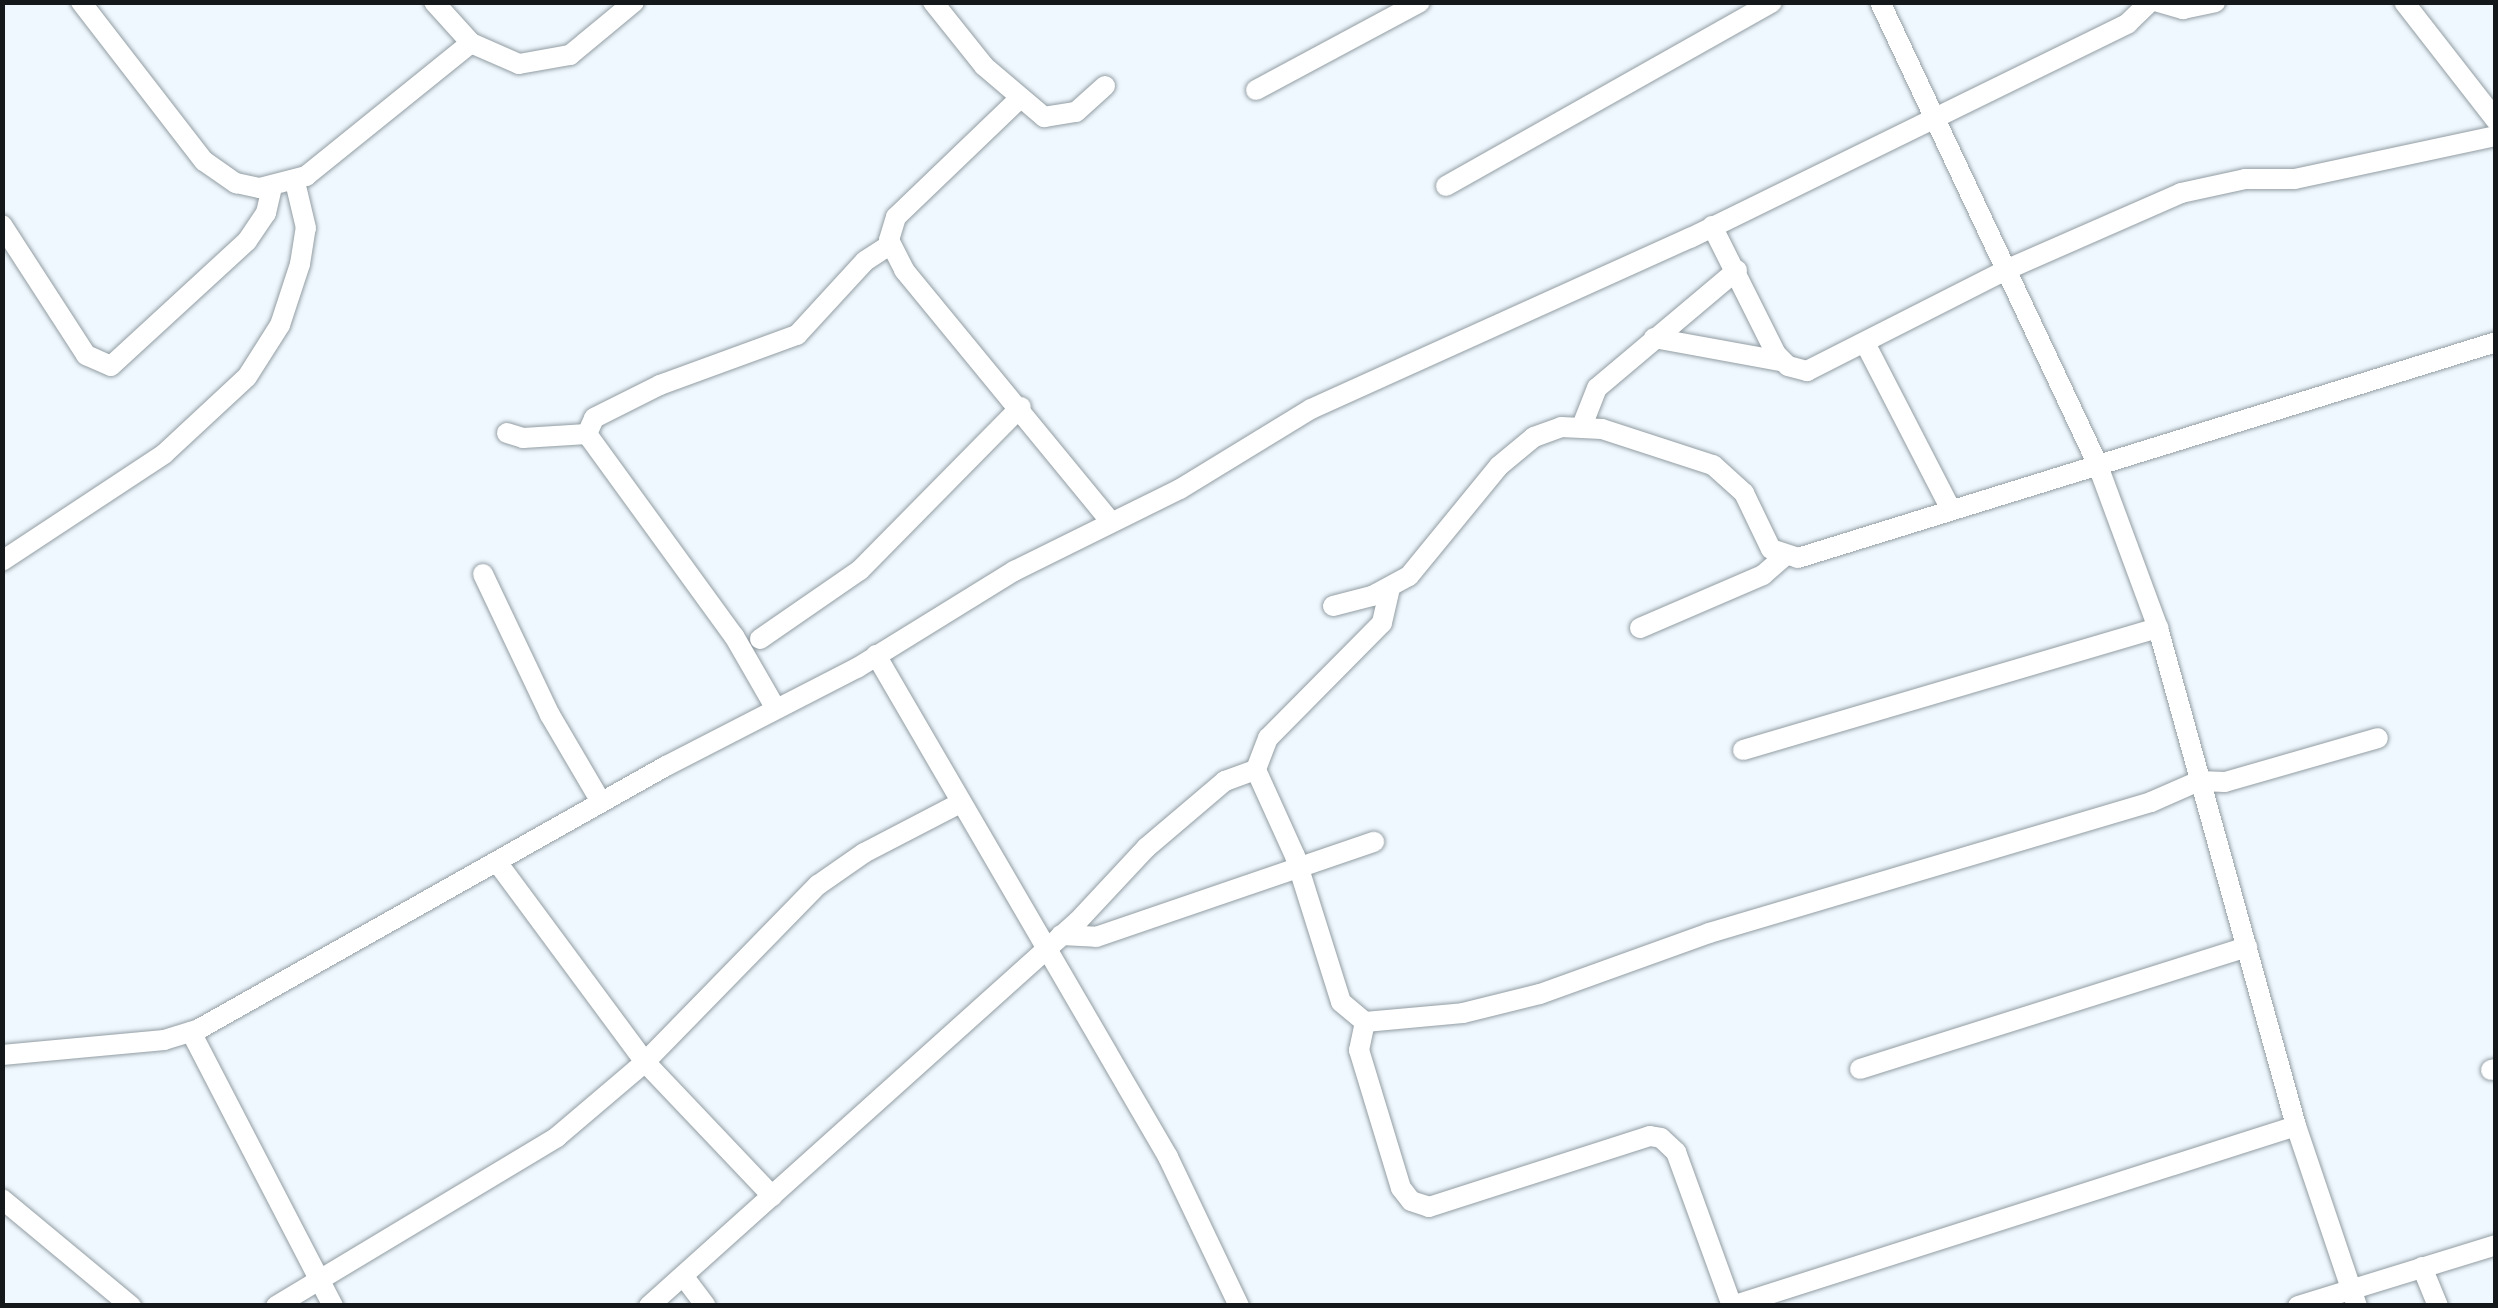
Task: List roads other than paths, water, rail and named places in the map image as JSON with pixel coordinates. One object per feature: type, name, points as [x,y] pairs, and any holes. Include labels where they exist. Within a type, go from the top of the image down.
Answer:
[{"type":"street","points":[[81,2],[214,170],[236,184],[272,188],[295,182],[471,43]]},
{"type":"street","points":[[434,2],[471,43],[519,64],[570,55],[634,2]]},
{"type":"street","points":[[934,2],[991,73],[1044,117],[1060,118],[1105,86]]},
{"type":"street","points":[[1256,90],[1420,2]]},
{"type":"street","points":[[1446,186],[1772,2]]},
{"type":"street","points":[[1880,2],[1938,114],[2096,463],[2158,628],[2296,1126],[2354,1297]]},
{"type":"street","points":[[2,1055],[191,1032],[600,802],[876,655],[1110,521],[1180,490],[1349,390],[1712,226],[2128,23],[2150,2]]},
{"type":"street","points":[[2158,2],[2184,9],[2216,2]]},
{"type":"street","points":[[2404,2],[2496,120]]},
{"type":"street","points":[[1016,97],[896,216],[890,244],[904,270],[1022,407],[1110,521]]},
{"type":"street","points":[[1654,338],[1781,361],[1797,370],[1816,369],[2008,268],[2201,187],[2296,180],[2496,136]]},
{"type":"street","points":[[2,561],[150,465],[247,377],[280,325],[300,264],[306,228],[295,182]]},
{"type":"street","points":[[2,226],[86,354],[111,366],[248,241],[266,213],[272,188]]},
{"type":"street","points":[[1712,226],[1781,361]]},
{"type":"street","points":[[587,434],[594,418],[660,385],[797,335],[865,261],[890,244]]},
{"type":"street","points":[[1582,426],[1597,388],[1737,270]]},
{"type":"street","points":[[1333,606],[1390,588],[1425,561],[1477,489],[1522,446],[1547,431],[1582,426],[1713,465],[1744,493],[1766,542],[1784,557],[1798,558],[1949,506],[2496,342]]},
{"type":"street","points":[[1865,344],[1949,506]]},
{"type":"street","points":[[760,638],[860,570],[1022,407]]},
{"type":"street","points":[[506,432],[523,438],[587,434]]},
{"type":"street","points":[[587,434],[734,636],[776,710]]},
{"type":"street","points":[[1640,628],[1763,576],[1784,557]]},
{"type":"street","points":[[484,574],[550,715],[600,802]]},
{"type":"street","points":[[1390,588],[1388,615],[1268,738],[1256,770],[1298,866],[1341,1002],[1365,1022],[1463,1013],[1540,994],[1710,933],[2150,802],[2199,781],[2224,782],[2378,738]]},
{"type":"street","points":[[1743,750],[2158,628]]},
{"type":"street","points":[[876,655],[958,804],[1168,1157],[1238,1306]]},
{"type":"street","points":[[649,1306],[1061,935],[1146,848],[1225,781],[1256,770]]},
{"type":"street","points":[[276,1306],[518,1164],[644,1062],[818,885],[864,853],[958,804]]},
{"type":"street","points":[[1061,935],[1088,940],[1374,842]]},
{"type":"street","points":[[497,862],[644,1062],[772,1196]]},
{"type":"street","points":[[1860,1069],[2247,947]]},
{"type":"street","points":[[1365,1022],[1359,1050],[1401,1188],[1411,1201],[1429,1207],[1661,1138],[1676,1152],[1732,1306],[2296,1126]]},
{"type":"street","points":[[191,1032],[334,1306]]},
{"type":"street","points":[[2,1199],[131,1306]]},
{"type":"street","points":[[2298,1306],[2354,1297],[2422,1267],[2496,1244]]},
{"type":"street","points":[[2422,1267],[2438,1306]]},
{"type":"street","points":[[684,1277],[706,1306]]}]
